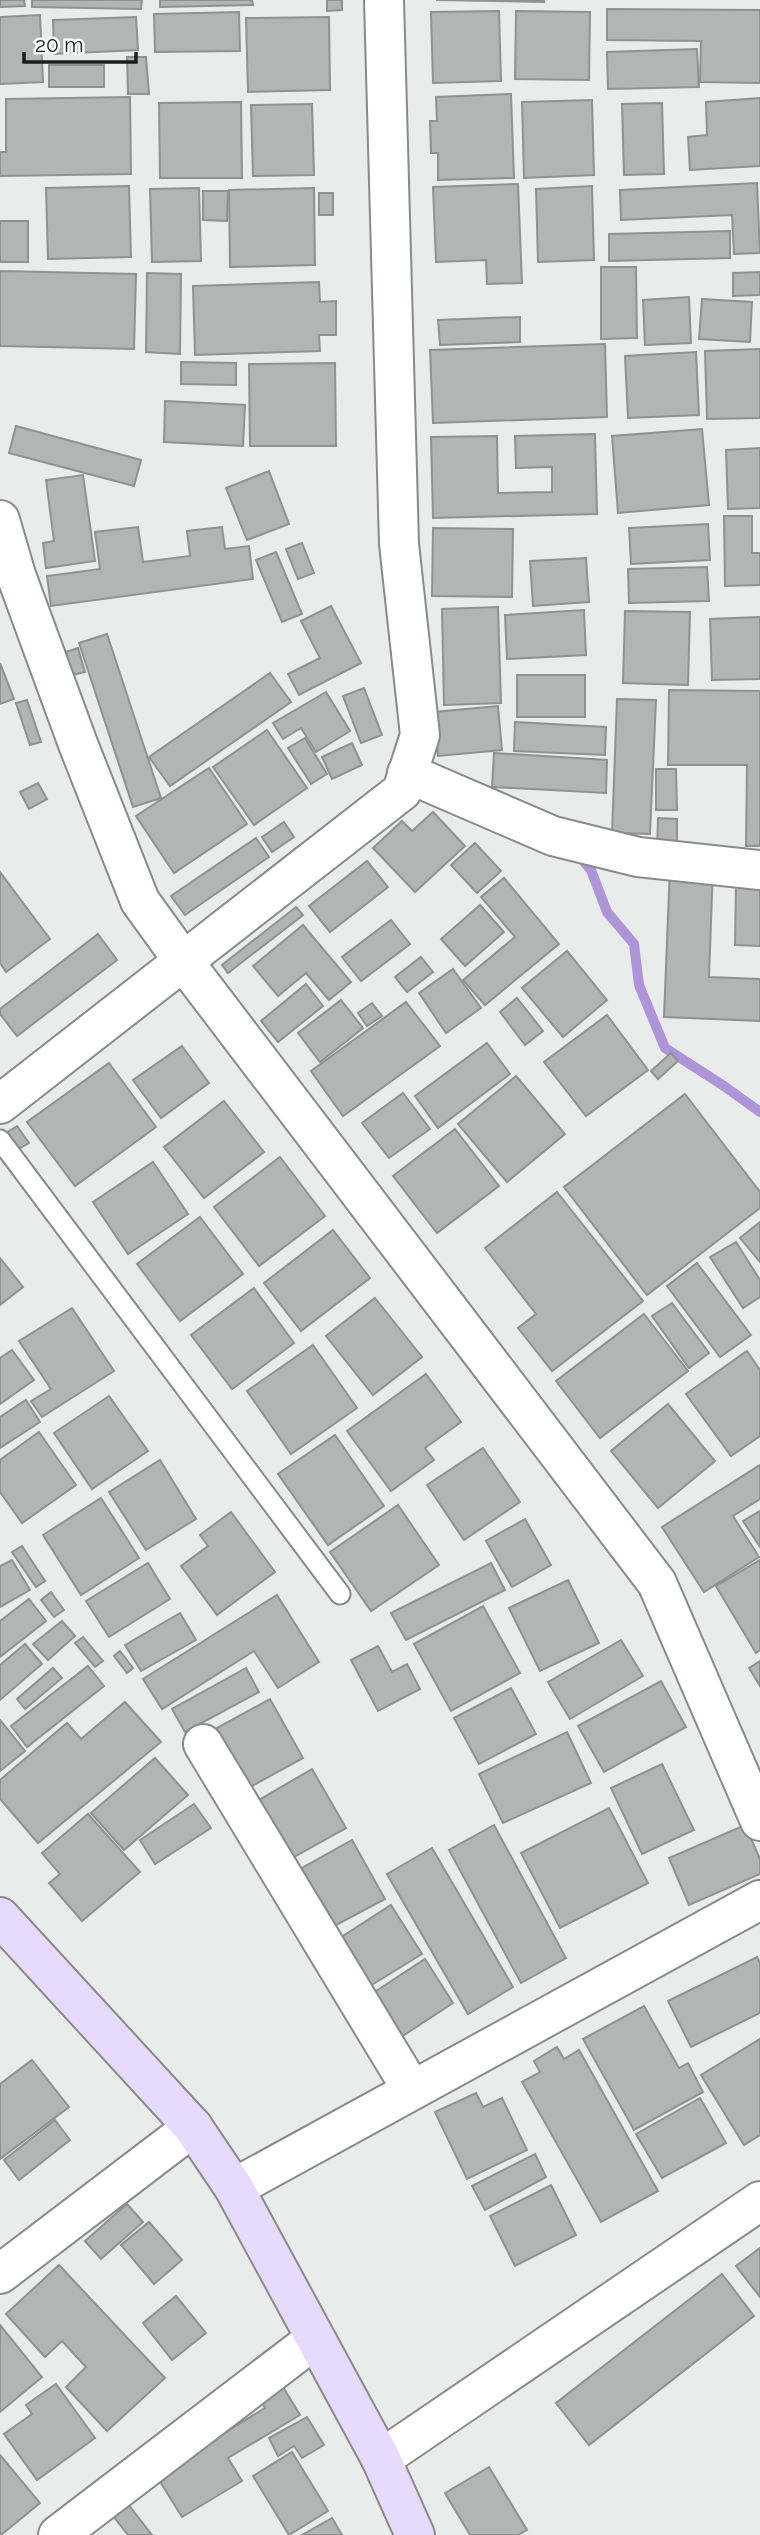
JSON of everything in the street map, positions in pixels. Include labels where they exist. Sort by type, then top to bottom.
[{"type":"street","points":[[0,1104],[402,791],[420,735],[399,544],[384,0]]},
{"type":"street","points":[[0,520],[16,575],[140,901],[657,1583],[760,1821]]},
{"type":"street","points":[[407,773],[553,836],[638,858],[760,870]]},
{"type":"street","points":[[203,1744],[412,2090]]},
{"type":"street","points":[[234,2188],[760,1900]]},
{"type":"street","points":[[0,1917],[193,2127],[234,2188],[381,2459],[415,2535]]},
{"type":"street","points":[[0,2274],[193,2127]]},
{"type":"street","points":[[381,2459],[760,2202]]},
{"type":"street","points":[[58,2535],[316,2339]]},
{"type":"lane","points":[[0,1140],[340,1594]]},
{"type":"building","points":[[0,0],[24,0],[25,6],[0,7]]},
{"type":"building","points":[[32,0],[142,0],[141,9],[32,7]]},
{"type":"building","points":[[160,0],[252,0],[253,5],[160,7]]},
{"type":"building","points":[[327,0],[342,0],[342,10],[327,11]]},
{"type":"building","points":[[436,0],[544,0],[544,2]]},
{"type":"building","points":[[607,9],[760,10],[760,83],[700,82],[701,41],[607,40]]},
{"type":"building","points":[[499,11],[501,81],[433,83],[431,12]]},
{"type":"building","points":[[516,11],[590,12],[589,80],[515,79]]},
{"type":"building","points":[[239,12],[240,51],[155,52],[154,14]]},
{"type":"building","points":[[40,15],[43,82],[0,84],[0,17]]},
{"type":"building","points":[[136,17],[138,50],[54,54],[53,20]]},
{"type":"building","points":[[329,17],[330,90],[248,92],[246,18]]},
{"type":"building","points":[[697,49],[699,87],[608,89],[607,52]]},
{"type":"building","points":[[127,57],[146,57],[149,94],[128,94]]},
{"type":"building","points":[[49,65],[104,65],[104,87],[49,87]]},
{"type":"building","points":[[511,94],[514,178],[438,180],[438,153],[431,153],[430,121],[437,121],[436,97]]},
{"type":"building","points":[[130,97],[131,174],[0,176],[0,152],[6,152],[6,99]]},
{"type":"building","points":[[760,98],[760,166],[690,170],[688,137],[707,135],[706,102]]},
{"type":"building","points":[[592,100],[594,175],[524,178],[522,102]]},
{"type":"building","points":[[241,102],[242,178],[160,178],[159,103]]},
{"type":"building","points":[[662,103],[664,174],[624,175],[622,104]]},
{"type":"building","points":[[312,104],[314,175],[253,176],[251,105]]},
{"type":"building","points":[[757,183],[760,253],[734,254],[732,215],[621,220],[620,190]]},
{"type":"building","points":[[518,184],[522,283],[487,284],[486,260],[436,262],[433,187]]},
{"type":"building","points":[[129,186],[131,257],[48,259],[46,188]]},
{"type":"building","points":[[592,186],[594,260],[538,262],[536,189]]},
{"type":"building","points":[[199,188],[201,261],[152,262],[150,189]]},
{"type":"building","points":[[314,188],[315,265],[230,267],[229,190]]},
{"type":"building","points":[[203,191],[228,191],[227,221],[203,220]]},
{"type":"building","points":[[319,193],[333,193],[333,215],[319,215]]},
{"type":"building","points":[[0,221],[28,221],[28,262],[0,262]]},
{"type":"building","points":[[730,231],[730,258],[609,261],[609,234]]},
{"type":"building","points":[[601,267],[636,267],[637,338],[601,339]]},
{"type":"building","points":[[0,271],[136,274],[134,349],[0,346]]},
{"type":"building","points":[[760,272],[760,295],[733,296],[733,273]]},
{"type":"building","points":[[147,273],[181,274],[180,354],[146,352]]},
{"type":"building","points":[[319,282],[320,302],[336,301],[336,335],[319,335],[320,351],[195,355],[193,286]]},
{"type":"building","points":[[689,297],[691,343],[645,345],[643,300]]},
{"type":"building","points":[[702,299],[752,302],[750,342],[699,339]]},
{"type":"building","points":[[520,317],[520,342],[440,345],[438,320]]},
{"type":"building","points":[[605,344],[607,417],[433,423],[430,350]]},
{"type":"building","points":[[760,349],[760,418],[707,419],[705,351]]},
{"type":"building","points":[[696,352],[699,415],[628,418],[625,356]]},
{"type":"building","points":[[181,362],[236,363],[236,385],[181,384]]},
{"type":"building","points":[[335,363],[336,446],[250,446],[249,364]]},
{"type":"building","points":[[165,401],[245,405],[243,446],[164,442]]},
{"type":"building","points":[[16,426],[141,460],[134,486],[9,453]]},
{"type":"building","points":[[702,429],[709,505],[618,513],[612,436]]},
{"type":"building","points":[[595,434],[597,514],[433,518],[431,437],[497,436],[498,493],[552,492],[552,467],[516,468],[515,436]]},
{"type":"building","points":[[760,448],[760,508],[728,509],[726,450]]},
{"type":"building","points":[[269,471],[289,524],[247,540],[226,488]]},
{"type":"building","points":[[83,475],[95,561],[46,568],[43,543],[54,541],[46,480]]},
{"type":"building","points":[[724,516],[752,516],[752,553],[760,553],[760,585],[725,586]]},
{"type":"building","points":[[708,524],[710,560],[631,564],[629,528]]},
{"type":"building","points":[[138,527],[143,562],[190,556],[187,531],[222,527],[225,549],[249,546],[253,579],[51,606],[47,576],[100,569],[95,532]]},
{"type":"building","points":[[433,528],[513,529],[512,597],[432,596]]},
{"type":"building","points":[[302,543],[314,573],[298,579],[286,549]]},
{"type":"building","points":[[276,552],[302,614],[282,622],[256,560]]},
{"type":"building","points":[[586,558],[589,602],[533,606],[530,561]]},
{"type":"building","points":[[707,567],[709,601],[629,603],[628,569]]},
{"type":"building","points":[[331,606],[361,663],[299,695],[288,674],[320,658],[301,621]]},
{"type":"building","points":[[498,607],[501,703],[444,705],[442,609]]},
{"type":"building","points":[[584,610],[586,655],[507,659],[505,615]]},
{"type":"building","points":[[625,611],[690,612],[688,685],[623,683]]},
{"type":"building","points":[[760,617],[760,679],[712,680],[710,619]]},
{"type":"building","points":[[107,634],[161,798],[133,807],[79,643]]},
{"type":"building","points":[[78,648],[85,672],[72,675],[66,652]]},
{"type":"building","points":[[0,663],[14,699],[0,704]]},
{"type":"building","points":[[270,673],[291,702],[170,786],[149,757]]},
{"type":"building","points":[[517,675],[585,675],[585,717],[517,717]]},
{"type":"building","points":[[364,688],[382,735],[361,743],[343,696]]},
{"type":"building","points":[[669,690],[760,691],[760,846],[746,846],[747,765],[668,765]]},
{"type":"building","points":[[326,692],[350,731],[316,752],[301,728],[283,739],[273,723]]},
{"type":"building","points":[[617,699],[656,700],[650,834],[612,833]]},
{"type":"building","points":[[27,700],[41,742],[30,745],[16,703]]},
{"type":"building","points":[[498,706],[502,750],[438,756],[434,712]]},
{"type":"building","points":[[515,722],[606,727],[605,755],[514,751]]},
{"type":"building","points":[[267,730],[307,788],[254,825],[213,767]]},
{"type":"building","points":[[305,738],[327,774],[311,784],[288,748]]},
{"type":"building","points":[[352,743],[362,765],[332,779],[322,757]]},
{"type":"building","points":[[494,753],[607,760],[606,793],[492,787]]},
{"type":"building","points":[[209,768],[247,824],[174,873],[136,816]]},
{"type":"building","points":[[656,769],[676,769],[677,810],[656,810]]},
{"type":"building","points":[[38,783],[47,799],[29,809],[20,792]]},
{"type":"building","points":[[433,812],[465,846],[415,892],[373,848],[402,821],[412,831]]},
{"type":"building","points":[[658,818],[677,819],[677,855],[657,854]]},
{"type":"building","points":[[284,822],[294,837],[272,852],[262,837]]},
{"type":"building","points":[[256,838],[269,857],[185,915],[171,896]]},
{"type":"building","points":[[475,843],[501,871],[477,893],[451,865]]},
{"type":"building","points":[[367,861],[388,887],[330,932],[309,906]]},
{"type":"building","points":[[670,866],[713,867],[709,977],[760,979],[760,1021],[664,1017]]},
{"type":"building","points":[[0,872],[50,939],[6,972],[0,963]]},
{"type":"building","points":[[504,878],[559,944],[485,1005],[463,980],[515,937],[481,897]]},
{"type":"building","points":[[736,884],[760,885],[760,946],[735,945]]},
{"type":"building","points":[[480,905],[504,932],[465,966],[441,939]]},
{"type":"building","points":[[296,907],[303,915],[228,973],[222,965]]},
{"type":"building","points":[[391,920],[410,944],[361,981],[342,957]]},
{"type":"building","points":[[303,925],[351,982],[329,1000],[306,973],[278,996],[253,966]]},
{"type":"building","points":[[98,934],[117,960],[17,1036],[0,1014],[0,1009]]},
{"type":"building","points":[[567,951],[607,1000],[563,1037],[522,988]]},
{"type":"building","points":[[421,957],[433,972],[407,992],[395,977]]},
{"type":"building","points":[[453,969],[481,1008],[446,1033],[419,993]]},
{"type":"building","points":[[306,984],[323,1006],[278,1042],[261,1021]]},
{"type":"building","points":[[517,998],[543,1031],[525,1045],[500,1012]]},
{"type":"building","points":[[341,1000],[363,1028],[320,1062],[298,1033]]},
{"type":"building","points":[[406,1002],[440,1046],[343,1116],[311,1071]]},
{"type":"building","points":[[372,1003],[382,1016],[367,1026],[358,1013]]},
{"type":"building","points":[[607,1015],[648,1070],[586,1116],[544,1062]]},
{"type":"building","points":[[487,1043],[510,1074],[438,1128],[415,1096]]},
{"type":"building","points":[[182,1046],[209,1083],[161,1118],[133,1080]]},
{"type":"building","points":[[671,1053],[678,1061],[658,1079],[651,1071]]},
{"type":"building","points":[[109,1063],[156,1127],[75,1186],[27,1122]]},
{"type":"building","points":[[516,1076],[565,1134],[507,1182],[458,1124]]},
{"type":"building","points":[[403,1093],[430,1129],[389,1158],[362,1123]]},
{"type":"building","points":[[685,1094],[760,1192],[760,1208],[647,1295],[564,1187]]},
{"type":"building","points":[[224,1101],[264,1152],[204,1198],[164,1147]]},
{"type":"building","points":[[17,1126],[29,1143],[14,1152],[3,1135]]},
{"type":"building","points":[[455,1129],[499,1186],[437,1233],[393,1176]]},
{"type":"building","points":[[280,1157],[325,1216],[259,1266],[214,1207]]},
{"type":"building","points":[[153,1162],[188,1214],[128,1254],[93,1202]]},
{"type":"building","points":[[557,1192],[643,1301],[552,1371],[518,1328],[536,1314],[485,1248]]},
{"type":"building","points":[[200,1217],[243,1274],[180,1321],[137,1264]]},
{"type":"building","points":[[760,1222],[760,1262],[740,1238]]},
{"type":"building","points":[[333,1230],[370,1278],[301,1331],[264,1283]]},
{"type":"building","points":[[736,1242],[760,1280],[760,1297],[743,1308],[710,1257]]},
{"type":"building","points":[[0,1258],[23,1287],[0,1305]]},
{"type":"building","points":[[697,1263],[751,1335],[720,1357],[667,1286]]},
{"type":"building","points":[[254,1288],[294,1343],[232,1389],[191,1335]]},
{"type":"building","points":[[375,1298],[422,1357],[373,1395],[326,1336]]},
{"type":"building","points":[[672,1303],[709,1353],[689,1368],[652,1316]]},
{"type":"building","points":[[72,1308],[114,1371],[42,1417],[31,1401],[51,1389],[19,1341]]},
{"type":"building","points":[[644,1314],[688,1371],[600,1438],[556,1381]]},
{"type":"building","points":[[313,1345],[357,1408],[291,1454],[247,1391]]},
{"type":"building","points":[[12,1350],[34,1380],[0,1404],[0,1358]]},
{"type":"building","points":[[747,1351],[760,1370],[760,1436],[731,1456],[686,1394]]},
{"type":"building","points":[[426,1374],[461,1422],[425,1448],[434,1460],[391,1491],[347,1431]]},
{"type":"building","points":[[109,1396],[148,1451],[92,1489],[54,1433]]},
{"type":"building","points":[[26,1400],[40,1422],[0,1448],[0,1417]]},
{"type":"building","points":[[668,1404],[715,1461],[658,1508],[611,1451]]},
{"type":"building","points":[[39,1432],[76,1485],[22,1523],[0,1492],[0,1460]]},
{"type":"building","points":[[335,1435],[384,1506],[328,1545],[278,1474]]},
{"type":"building","points":[[483,1448],[520,1502],[464,1540],[427,1485]]},
{"type":"building","points":[[160,1460],[196,1519],[146,1550],[109,1492]]},
{"type":"building","points":[[760,1465],[760,1499],[733,1516],[759,1557],[704,1592],[662,1527]]},
{"type":"building","points":[[101,1498],[139,1558],[81,1595],[43,1535]]},
{"type":"building","points":[[398,1505],[439,1565],[371,1611],[330,1552]]},
{"type":"building","points":[[760,1511],[760,1547],[743,1521]]},
{"type":"building","points":[[231,1512],[275,1572],[217,1615],[181,1566],[208,1546],[200,1535]]},
{"type":"building","points":[[525,1519],[551,1565],[512,1587],[486,1541]]},
{"type":"building","points":[[22,1546],[45,1581],[36,1587],[12,1552]]},
{"type":"building","points":[[12,1560],[30,1590],[0,1607],[0,1566]]},
{"type":"building","points":[[760,1560],[760,1650],[756,1653],[716,1586]]},
{"type":"building","points":[[148,1563],[170,1599],[109,1637],[86,1601]]},
{"type":"building","points":[[491,1563],[505,1590],[406,1640],[391,1613]]},
{"type":"building","points":[[568,1580],[599,1643],[540,1671],[509,1608]]},
{"type":"building","points":[[51,1592],[64,1610],[54,1617],[41,1600]]},
{"type":"building","points":[[277,1595],[319,1662],[278,1688],[254,1651],[162,1709],[143,1679]]},
{"type":"building","points":[[29,1599],[46,1621],[0,1657],[0,1621]]},
{"type":"building","points":[[483,1606],[520,1673],[451,1711],[414,1644]]},
{"type":"building","points":[[180,1613],[196,1640],[141,1671],[125,1645]]},
{"type":"building","points":[[62,1621],[75,1636],[48,1660],[33,1644]]},
{"type":"building","points":[[83,1637],[103,1661],[95,1667],[75,1643]]},
{"type":"building","points":[[621,1640],[643,1676],[570,1719],[548,1682]]},
{"type":"building","points":[[25,1644],[42,1664],[0,1700],[0,1665]]},
{"type":"building","points":[[378,1646],[392,1672],[407,1664],[420,1689],[378,1711],[351,1660]]},
{"type":"building","points":[[120,1651],[133,1668],[127,1673],[114,1656]]},
{"type":"building","points":[[760,1661],[760,1686],[749,1668]]},
{"type":"building","points":[[88,1666],[104,1686],[27,1747],[11,1726]]},
{"type":"building","points":[[53,1668],[62,1678],[25,1709],[17,1699]]},
{"type":"building","points":[[246,1668],[259,1692],[185,1732],[172,1709]]},
{"type":"building","points":[[661,1681],[686,1727],[604,1772],[578,1726]]},
{"type":"building","points":[[511,1688],[536,1734],[479,1764],[454,1718]]},
{"type":"building","points":[[270,1699],[303,1758],[241,1792],[208,1733]]},
{"type":"building","points":[[125,1702],[161,1742],[38,1843],[0,1799],[0,1780],[67,1723],[81,1739]]},
{"type":"building","points":[[0,1720],[25,1751],[0,1771]]},
{"type":"building","points":[[567,1732],[591,1783],[503,1823],[479,1774]]},
{"type":"building","points":[[155,1758],[188,1795],[124,1850],[91,1813]]},
{"type":"building","points":[[662,1764],[694,1830],[642,1854],[611,1788]]},
{"type":"building","points":[[312,1769],[346,1828],[285,1862],[252,1804]]},
{"type":"building","points":[[194,1804],[211,1828],[155,1864],[140,1840]]},
{"type":"building","points":[[609,1808],[648,1883],[560,1928],[521,1853]]},
{"type":"building","points":[[88,1814],[140,1872],[82,1921],[49,1883],[60,1874],[42,1853]]},
{"type":"building","points":[[494,1825],[566,1958],[521,1983],[449,1850]]},
{"type":"building","points":[[745,1825],[760,1859],[760,1874],[689,1905],[669,1858]]},
{"type":"building","points":[[352,1840],[385,1899],[325,1931],[293,1873]]},
{"type":"building","points":[[432,1848],[513,1987],[468,2014],[387,1874]]},
{"type":"building","points":[[391,1905],[422,1954],[362,1991],[332,1943]]},
{"type":"building","points":[[757,1957],[760,1963],[760,2013],[691,2047],[668,2001]]},
{"type":"building","points":[[425,1959],[453,2003],[395,2041],[367,1997]]},
{"type":"building","points":[[644,2006],[679,2068],[688,2063],[703,2092],[634,2130],[583,2039]]},
{"type":"building","points":[[760,2039],[760,2135],[744,2145],[701,2075]]},
{"type":"building","points":[[557,2047],[564,2059],[579,2050],[658,2191],[601,2222],[522,2082],[540,2072],[534,2061]]},
{"type":"building","points":[[32,2060],[69,2107],[0,2159],[0,2084]]},
{"type":"building","points":[[476,2093],[483,2107],[502,2098],[527,2150],[467,2179],[435,2112]]},
{"type":"building","points":[[700,2098],[726,2143],[662,2178],[636,2134]]},
{"type":"building","points":[[55,2120],[70,2140],[19,2180],[4,2160]]},
{"type":"building","points":[[535,2154],[546,2177],[485,2210],[472,2186]]},
{"type":"building","points":[[551,2185],[576,2235],[515,2266],[490,2216]]},
{"type":"building","points":[[127,2204],[143,2222],[101,2259],[85,2241]]},
{"type":"building","points":[[149,2222],[182,2260],[154,2284],[121,2245]]},
{"type":"building","points":[[760,2248],[760,2297],[736,2266]]},
{"type":"building","points":[[59,2265],[165,2378],[107,2431],[66,2387],[86,2367],[62,2341],[45,2357],[6,2314]]},
{"type":"building","points":[[722,2274],[754,2316],[589,2445],[556,2403]]},
{"type":"building","points":[[176,2296],[206,2333],[172,2360],[143,2323]]},
{"type":"building","points":[[0,2325],[42,2377],[0,2412]]},
{"type":"building","points":[[280,2382],[300,2415],[228,2458],[242,2481],[182,2517],[156,2475],[265,2408],[258,2395]]},
{"type":"building","points":[[56,2384],[95,2438],[37,2480],[4,2434],[32,2414],[26,2405]]},
{"type":"building","points":[[307,2417],[324,2445],[302,2458],[294,2446],[278,2456],[269,2438]]},
{"type":"building","points":[[292,2452],[328,2511],[289,2535],[253,2476]]},
{"type":"building","points":[[0,2455],[40,2503],[1,2535],[0,2535]]},
{"type":"building","points":[[489,2467],[527,2530],[518,2535],[470,2535],[445,2493]]},
{"type":"building","points":[[128,2504],[152,2535],[128,2535],[113,2516]]},
{"type":"building","points":[[332,2518],[342,2535],[302,2535]]},
{"type":"waterway","points":[[579,856],[591,870],[607,912],[634,944],[639,985],[665,1048],[760,1112]]}]
